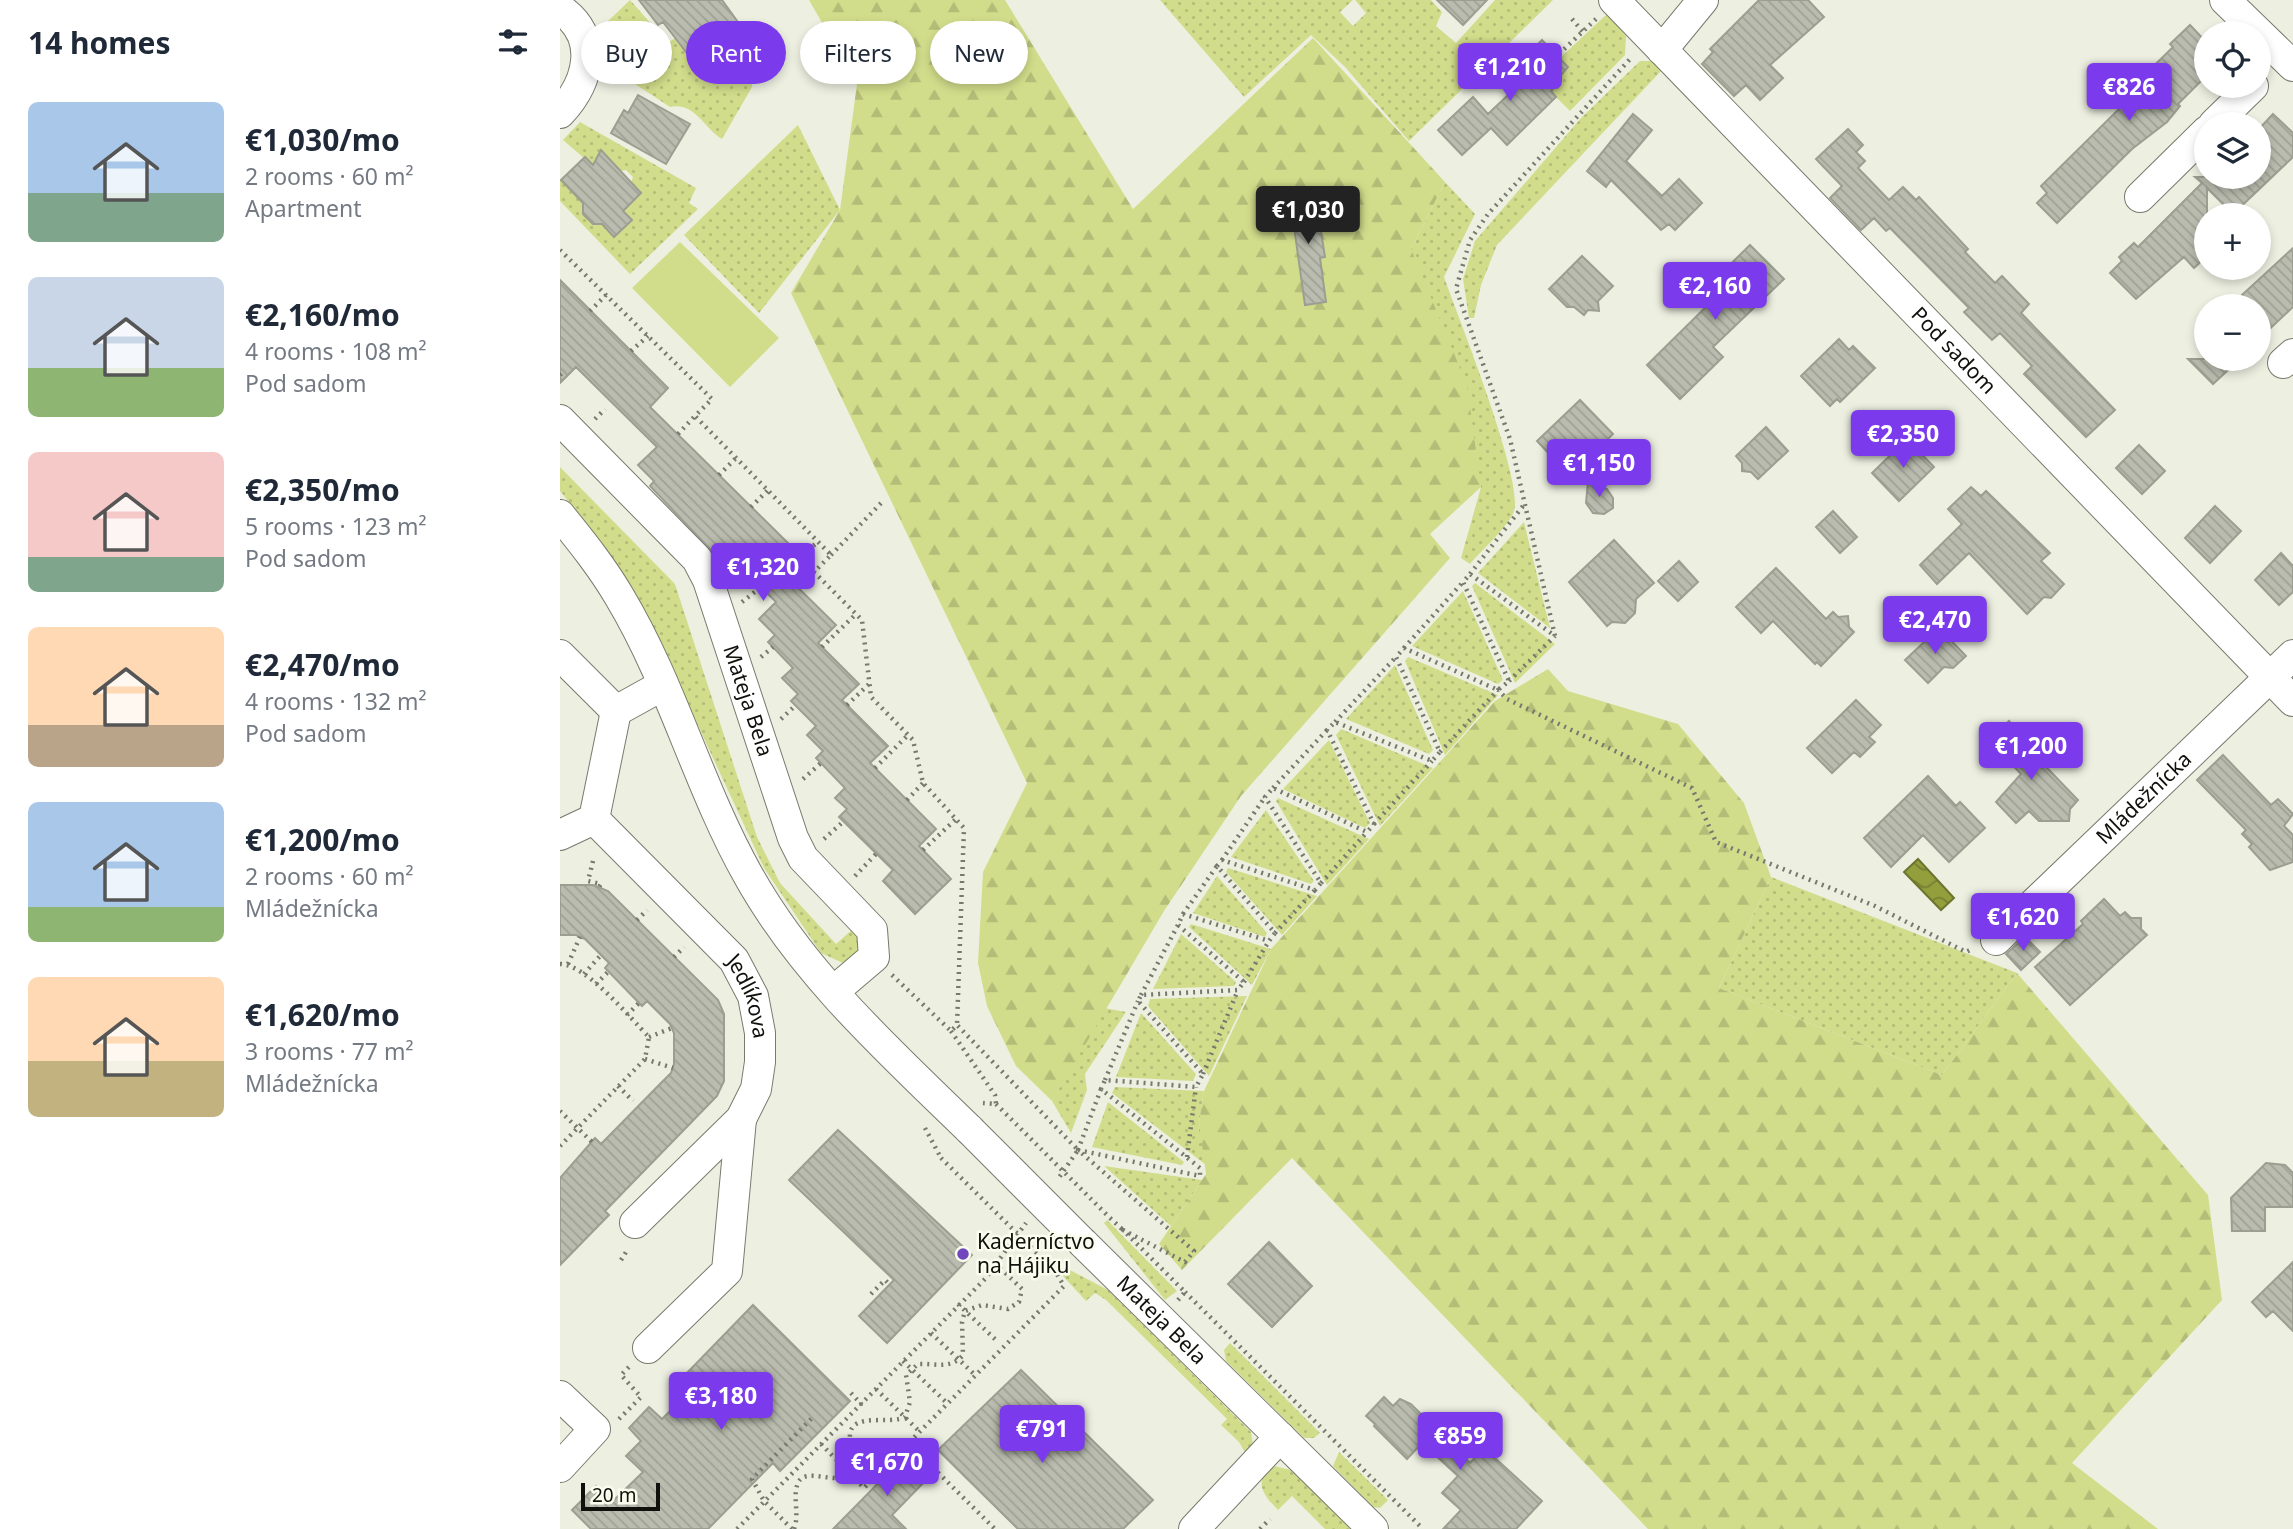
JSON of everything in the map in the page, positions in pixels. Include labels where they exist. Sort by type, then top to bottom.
[{"type":"street","name":"Pod sadom","points":[[1614,0],[2293,701]]},
{"type":"street","points":[[1656,43],[1703,0]]},
{"type":"street","points":[[2225,0],[2288,61],[2271,72]]},
{"type":"street","points":[[560,9],[575,19],[589,57],[581,83],[560,113]]},
{"type":"street","points":[[2226,112],[2241,98]]},
{"type":"street","points":[[2140,197],[2194,144]]},
{"type":"street","name":"Mateja Bela","points":[[560,420],[697,559],[708,580],[793,838],[803,858],[872,930],[874,957]]},
{"type":"street","name":"Mateja Bela","points":[[560,515],[619,597],[663,685],[747,874],[798,949],[834,991],[1083,1244],[1373,1529]]},
{"type":"street","points":[[560,655],[617,710]]},
{"type":"street","name":"Mládežnícka","points":[[1996,940],[2293,655]]},
{"type":"street","points":[[560,835],[594,819],[617,710],[663,685]]},
{"type":"street","name":"Jedlíkova","points":[[594,819],[734,960],[748,982],[760,1033],[761,1062],[756,1089],[741,1119],[635,1223]]},
{"type":"street","points":[[834,991],[874,957]]},
{"type":"street","points":[[648,1348],[727,1271],[741,1119]]},
{"type":"street","points":[[560,1396],[595,1429],[560,1468]]},
{"type":"street","points":[[1194,1529],[1280,1437]]},
{"type":"path","points":[[1559,54],[1614,0]]},
{"type":"path","points":[[1572,19],[1583,32]]},
{"type":"path","points":[[1555,636],[1510,439],[1459,304],[1456,289],[1470,240],[1488,214],[1656,43]]},
{"type":"path","points":[[560,250],[712,399],[678,434]]},
{"type":"path","points":[[560,260],[565,255]]},
{"type":"path","points":[[590,311],[607,295]]},
{"type":"path","points":[[631,351],[648,336]]},
{"type":"path","points":[[560,375],[565,370]]},
{"type":"path","points":[[695,416],[831,555]]},
{"type":"path","points":[[719,475],[736,458]]},
{"type":"path","points":[[751,507],[768,490]]},
{"type":"path","points":[[798,588],[884,500]]},
{"type":"path","points":[[1056,1182],[1078,1150],[1141,995],[1183,914],[1265,797],[1463,582],[1524,505]]},
{"type":"path","points":[[721,618],[818,542]]},
{"type":"path","points":[[814,572],[862,620],[871,697],[913,740],[923,783],[964,828],[957,1025],[951,1031]]},
{"type":"path","points":[[1470,574],[1555,636]]},
{"type":"path","points":[[1463,582],[1509,681]]},
{"type":"path","points":[[822,647],[856,614]]},
{"type":"path","points":[[1187,1158],[1196,1087],[1238,990],[1269,941],[1497,690],[1555,636]]},
{"type":"path","points":[[1404,648],[1497,690],[1507,699],[1692,788],[1716,842],[1875,906],[1966,952],[1996,940]]},
{"type":"path","points":[[1396,657],[1440,752]]},
{"type":"path","points":[[847,705],[870,683]]},
{"type":"path","points":[[1335,722],[1432,761]]},
{"type":"path","points":[[1327,730],[1374,824]]},
{"type":"path","points":[[875,768],[908,735]]},
{"type":"path","points":[[907,800],[923,783]]},
{"type":"path","points":[[1273,788],[1367,832]]},
{"type":"path","points":[[1265,797],[1321,883]]},
{"type":"path","points":[[923,850],[956,819]]},
{"type":"path","points":[[1222,860],[1315,890]]},
{"type":"path","points":[[593,861],[588,881],[601,884],[600,887]]},
{"type":"path","points":[[1217,866],[1275,933]]},
{"type":"path","points":[[1183,914],[1269,941]]},
{"type":"path","points":[[1178,925],[1244,982]]},
{"type":"path","points":[[568,964],[580,937]]},
{"type":"path","points":[[584,974],[601,955]]},
{"type":"path","points":[[874,957],[951,1031],[995,1095],[996,1104],[1423,1529]]},
{"type":"path","points":[[560,964],[568,964],[584,974],[649,1037]]},
{"type":"path","points":[[596,984],[608,972]]},
{"type":"path","points":[[1141,995],[1238,990]]},
{"type":"path","points":[[1138,1002],[1203,1074]]},
{"type":"path","points":[[627,1015],[639,1003]]},
{"type":"path","points":[[957,1025],[1078,1150],[1194,1251],[1185,1262],[1124,1230]]},
{"type":"path","points":[[649,1037],[672,1028]]},
{"type":"path","points":[[560,1146],[645,1059],[649,1037]]},
{"type":"path","points":[[645,1059],[673,1068]]},
{"type":"path","points":[[1105,1080],[1196,1087]]},
{"type":"path","points":[[618,1086],[633,1101]]},
{"type":"path","points":[[1078,1150],[1200,1175],[1200,1168],[1101,1089]]},
{"type":"path","points":[[560,1111],[592,1142]]},
{"type":"path","points":[[821,1444],[864,1488],[946,1402],[1064,1286],[1055,1271],[941,1158],[923,1124]]},
{"type":"path","points":[[737,1529],[997,1265],[1033,1213]]},
{"type":"path","points":[[965,1311],[982,1305],[1008,1309],[1019,1302],[1022,1289],[997,1265]]},
{"type":"path","points":[[872,1294],[885,1280],[890,1285]]},
{"type":"path","points":[[1160,1318],[1185,1292]]},
{"type":"path","points":[[958,1304],[998,1342]]},
{"type":"path","points":[[850,1474],[850,1432],[863,1420],[897,1422],[905,1418],[910,1402],[905,1375],[910,1368],[918,1364],[953,1364],[958,1361],[963,1352],[962,1322],[965,1311]]},
{"type":"path","points":[[930,1333],[975,1375]]},
{"type":"path","points":[[903,1361],[946,1402]]},
{"type":"path","points":[[621,1376],[641,1397]]},
{"type":"path","points":[[876,1389],[919,1431]]},
{"type":"path","points":[[850,1393],[862,1405]]},
{"type":"path","points":[[812,1418],[752,1479],[764,1501],[793,1529],[798,1520],[797,1484],[801,1479],[809,1476],[839,1480],[850,1474]]},
{"type":"path","points":[[848,1418],[855,1425]]},
{"type":"path","points":[[908,1443],[995,1529]]},
{"type":"path","points":[[793,1471],[801,1479]]},
{"type":"path","points":[[1260,1529],[1270,1519]]},
{"type":"green space","points":[[630,0],[649,21],[608,21]]},
{"type":"green space","points":[[809,0],[1005,0],[1018,21],[930,21],[930,84],[1028,84],[1028,38],[1133,209],[1313,38],[1445,182],[1411,249],[1467,385],[1481,487],[1430,534],[1450,558],[1241,796],[1164,911],[1052,1101],[1016,1066],[987,1006],[978,963],[983,872],[1027,783],[791,293],[840,210],[857,84],[916,84],[916,21],[821,21]]},
{"type":"green space","points":[[1160,0],[1353,0],[1340,12],[1353,26],[1366,13],[1355,0],[1431,0],[1442,12],[1436,26],[1456,43],[1495,0],[1553,0],[1409,141],[1345,67],[1311,35],[1244,97]]},
{"type":"green space","points":[[1607,14],[1626,36],[1625,55],[1570,111],[1555,96],[1543,93],[1561,81],[1561,75],[1568,67],[1560,58]]},
{"type":"green space","points":[[675,38],[686,52],[686,84],[752,84],[722,139],[693,112],[678,106],[670,107],[635,84],[672,84],[672,40]]},
{"type":"green space","points":[[1640,61],[1653,61],[1662,70],[1497,245],[1481,285],[1474,318],[1469,318],[1463,279],[1475,241],[1581,118]]},
{"type":"green space","points":[[580,122],[696,188],[689,203],[698,209],[630,274],[560,201],[560,179],[586,206],[583,214],[593,224],[600,221],[615,236],[632,220],[623,211],[641,193],[631,182],[633,177],[626,170],[621,171],[610,161],[599,171],[563,140]]},
{"type":"green space","points":[[798,125],[840,210],[759,313],[684,235]]},
{"type":"green space","points":[[1445,182],[1475,214],[1444,277],[1500,434],[1514,494],[1514,511],[1511,517],[1470,564],[1461,558],[1481,487],[1411,249]]},
{"type":"green space","points":[[680,242],[779,338],[730,387],[632,288]]},
{"type":"green space","points":[[560,467],[675,584],[757,837],[780,883],[836,944],[854,928],[859,942],[856,956],[845,964],[821,953],[764,868],[644,609],[595,534],[560,491]]},
{"type":"green space","points":[[1524,522],[1550,628],[1478,573]]},
{"type":"green space","points":[[1475,583],[1555,644],[1515,683],[1472,586]]},
{"type":"green space","points":[[1463,591],[1503,680],[1498,684],[1412,646]]},
{"type":"green space","points":[[1408,657],[1498,695],[1445,755],[1405,661]]},
{"type":"green space","points":[[1395,665],[1433,750],[1429,754],[1346,719]]},
{"type":"green space","points":[[1548,669],[1568,691],[1678,724],[1744,803],[1771,877],[1719,988],[1942,1075],[2017,973],[2208,1195],[2222,1300],[2072,1463],[2158,1529],[1648,1529],[1292,1158],[1182,1270],[1159,1244],[1206,1174],[1199,1122],[1204,1091],[1271,949],[1495,701]]},
{"type":"green space","points":[[1341,729],[1433,768],[1380,826],[1336,735]]},
{"type":"green space","points":[[1329,740],[1370,823],[1365,828],[1283,789]]},
{"type":"green space","points":[[1278,798],[1369,839],[1327,885],[1276,801]]},
{"type":"green space","points":[[1266,810],[1314,881],[1311,884],[1231,857]]},
{"type":"green space","points":[[1228,868],[1317,896],[1282,935],[1226,872]]},
{"type":"green space","points":[[1217,876],[1267,933],[1265,937],[1193,913]]},
{"type":"green space","points":[[1771,877],[2017,973],[1942,1075],[1719,988]]},
{"type":"green space","points":[[1191,924],[1271,949],[1252,985],[1189,927]]},
{"type":"green space","points":[[1181,934],[1236,982],[1234,986],[1153,989]]},
{"type":"green space","points":[[1247,996],[1209,1076],[1148,1006],[1150,999]]},
{"type":"green space","points":[[1104,1008],[1126,1012],[1085,1074],[1087,1090],[1071,1133],[1052,1101]]},
{"type":"green space","points":[[1141,1013],[1196,1074],[1193,1081],[1116,1077]]},
{"type":"green space","points":[[1115,1087],[1204,1091],[1199,1122],[1206,1165],[1112,1093]]},
{"type":"green space","points":[[1108,1102],[1184,1162],[1182,1165],[1092,1147]]},
{"type":"green space","points":[[1104,1166],[1202,1180],[1171,1226]]},
{"type":"green space","points":[[1107,1220],[1177,1291],[1165,1300],[1104,1223]]},
{"type":"green space","points":[[1068,1269],[1108,1290],[1251,1432],[1253,1445],[1247,1456],[1239,1442],[1221,1425],[1227,1419],[1106,1300],[1095,1293],[1086,1301],[1062,1275]]},
{"type":"green space","points":[[1230,1343],[1320,1433],[1314,1438],[1304,1438],[1226,1361],[1224,1350]]},
{"type":"green space","points":[[1339,1452],[1388,1500],[1380,1508],[1373,1507],[1333,1466]]},
{"type":"green space","points":[[1274,1466],[1291,1470],[1351,1529],[1325,1529],[1292,1496],[1278,1510],[1262,1488],[1263,1477]]},
{"type":"water","points":[[1918,859],[1954,898],[1941,910],[1904,872]]},
{"type":"building","points":[[639,0],[722,0],[737,21],[686,21],[686,52],[672,34],[672,21],[655,21]]},
{"type":"building","points":[[1437,0],[1487,0],[1463,25]]},
{"type":"building","points":[[1759,0],[1808,0],[1824,17],[1770,65],[1783,78],[1760,100],[1746,85],[1734,96],[1702,64],[1713,52],[1710,49]]},
{"type":"building","points":[[2190,25],[2194,29],[2194,88],[2178,104],[2180,106],[2167,122],[2132,149],[2057,223],[2037,203],[2047,193],[2041,186],[2124,104],[2120,99],[2173,47],[2170,44]]},
{"type":"building","points":[[1542,40],[1568,67],[1561,75],[1561,81],[1551,91],[1556,97],[1507,145],[1491,128],[1462,155],[1438,130],[1473,97],[1488,114],[1527,77],[1516,66]]},
{"type":"building","points":[[638,95],[690,124],[666,164],[611,133],[624,110],[628,113]]},
{"type":"building","points":[[1633,114],[1652,130],[1626,161],[1662,196],[1679,179],[1702,203],[1675,230],[1669,224],[1661,230],[1611,180],[1606,187],[1587,171]]},
{"type":"building","points":[[2273,114],[2293,133],[2293,157],[2271,178]]},
{"type":"building","points":[[1848,129],[1863,145],[1856,152],[1865,161],[1858,168],[1889,200],[1903,187],[1916,200],[1919,197],[1968,249],[1965,252],[1995,283],[2002,276],[2029,304],[2021,313],[2115,410],[2086,437],[2024,374],[2032,366],[2000,333],[1992,340],[1964,312],[1969,308],[1890,228],[1886,231],[1874,218],[1861,230],[1830,198],[1842,186],[1816,159]]},
{"type":"building","points":[[601,150],[641,193],[623,211],[632,220],[614,237],[602,224],[593,224],[583,214],[583,203],[561,180],[585,157],[593,165]]},
{"type":"building","points":[[1309,188],[1325,257],[1320,258],[1326,302],[1305,305],[1289,191]]},
{"type":"building","points":[[2196,189],[2207,189],[2207,203],[2194,203],[2194,268],[2184,257],[2136,299],[2110,273],[2122,261],[2119,257],[2134,243],[2138,247]]},
{"type":"building","points":[[2208,189],[2259,189],[2245,203],[2222,203]]},
{"type":"building","points":[[1750,245],[1784,279],[1713,347],[1723,357],[1680,399],[1647,365],[1717,296],[1707,287]]},
{"type":"building","points":[[2293,248],[2293,307],[2271,328],[2271,294],[2243,294],[2258,280],[2271,280],[2271,268]]},
{"type":"building","points":[[1582,256],[1613,286],[1598,301],[1599,311],[1588,310],[1584,315],[1574,307],[1567,307],[1549,289]]},
{"type":"building","points":[[560,280],[668,388],[650,407],[788,543],[771,561],[836,625],[818,643],[859,684],[842,700],[888,746],[870,763],[936,829],[919,846],[951,879],[915,914],[883,881],[893,870],[839,817],[847,809],[835,798],[845,788],[816,758],[823,751],[807,735],[816,726],[791,701],[798,694],[782,678],[793,668],[768,642],[775,635],[759,619],[776,602],[737,563],[730,570],[650,486],[654,481],[638,465],[657,447],[576,367],[560,383]]},
{"type":"building","points":[[1839,339],[1849,350],[1853,346],[1875,368],[1840,402],[1837,399],[1830,406],[1801,376]]},
{"type":"building","points":[[2200,371],[2227,371],[2213,384]]},
{"type":"building","points":[[1580,400],[1613,434],[1570,476],[1537,441]]},
{"type":"building","points":[[1766,427],[1788,451],[1758,479],[1751,472],[1742,471],[1742,463],[1736,456]]},
{"type":"building","points":[[1907,439],[1934,467],[1899,501],[1872,473]]},
{"type":"building","points":[[2139,445],[2165,471],[2142,494],[2116,468]]},
{"type":"building","points":[[1588,482],[1607,489],[1613,498],[1613,508],[1604,514],[1593,513],[1586,503]]},
{"type":"building","points":[[1971,487],[1981,496],[1986,491],[2050,553],[2041,561],[2064,584],[2051,598],[2044,597],[2027,614],[1969,553],[1937,584],[1920,565],[1962,524],[1948,509]]},
{"type":"building","points":[[2215,506],[2241,531],[2210,563],[2185,538]]},
{"type":"building","points":[[1833,511],[1857,537],[1840,553],[1816,527]]},
{"type":"building","points":[[1614,540],[1654,583],[1636,599],[1635,613],[1625,623],[1612,622],[1607,626],[1569,582]]},
{"type":"building","points":[[2281,553],[2293,566],[2293,592],[2279,605],[2255,580]]},
{"type":"building","points":[[1679,561],[1698,582],[1678,601],[1658,581]]},
{"type":"building","points":[[1776,568],[1826,619],[1833,612],[1838,617],[1848,616],[1849,627],[1854,632],[1821,666],[1817,662],[1815,664],[1773,621],[1761,633],[1736,607]]},
{"type":"building","points":[[1939,628],[1966,656],[1953,668],[1944,667],[1928,683],[1905,660]]},
{"type":"building","points":[[1856,700],[1881,725],[1869,737],[1875,742],[1860,757],[1854,752],[1832,773],[1807,748]]},
{"type":"building","points":[[2009,721],[2028,742],[2025,745],[2078,800],[2070,809],[2069,821],[2039,821],[2029,811],[2016,823],[1996,802],[2021,774],[1989,740]]},
{"type":"building","points":[[2223,755],[2271,805],[2278,799],[2293,814],[2284,826],[2293,835],[2293,862],[2270,870],[2249,847],[2252,844],[2242,834],[2246,830],[2197,780]]},
{"type":"building","points":[[1928,776],[1956,806],[1960,802],[1985,828],[1949,862],[1923,835],[1891,867],[1864,838]]},
{"type":"building","points":[[560,885],[593,885],[608,891],[718,1000],[724,1014],[724,1081],[717,1096],[605,1211],[609,1215],[560,1265],[560,1178],[595,1138],[601,1144],[671,1073],[674,1064],[674,1033],[670,1024],[647,1001],[642,1006],[605,968],[609,963],[585,939],[576,935],[560,935]]},
{"type":"building","points":[[2104,899],[2120,916],[2125,912],[2131,918],[2141,918],[2141,929],[2147,935],[2070,1005],[2035,967],[2083,924],[2081,921]]},
{"type":"building","points":[[2025,937],[2040,952],[2021,970],[2006,954]]},
{"type":"building","points":[[838,1130],[972,1255],[887,1343],[859,1316],[894,1280],[789,1180]]},
{"type":"building","points":[[2266,1163],[2285,1165],[2293,1173],[2293,1207],[2265,1207],[2265,1231],[2232,1231],[2231,1198]]},
{"type":"building","points":[[1269,1242],[1312,1286],[1272,1327],[1228,1284]]},
{"type":"building","points":[[2293,1262],[2293,1331],[2273,1311],[2266,1317],[2252,1302]]},
{"type":"building","points":[[753,1305],[850,1401],[780,1471],[773,1463],[708,1529],[591,1529],[572,1510],[596,1486],[612,1502],[643,1472],[626,1456],[641,1441],[629,1428],[649,1407],[662,1419],[695,1386],[684,1376]]},
{"type":"building","points":[[1021,1370],[1153,1500],[1123,1529],[1018,1529],[938,1450]]},
{"type":"building","points":[[1384,1397],[1393,1406],[1400,1399],[1411,1404],[1470,1463],[1484,1448],[1542,1501],[1516,1529],[1443,1529],[1461,1510],[1442,1493],[1458,1476],[1422,1443],[1407,1459],[1374,1426],[1366,1416]]},
{"type":"building","points":[[909,1452],[932,1474],[892,1515],[906,1529],[833,1529]]},
{"type":"place","name":"Kaderníctvo na Hájiku","points":[[963,1254]]}]
